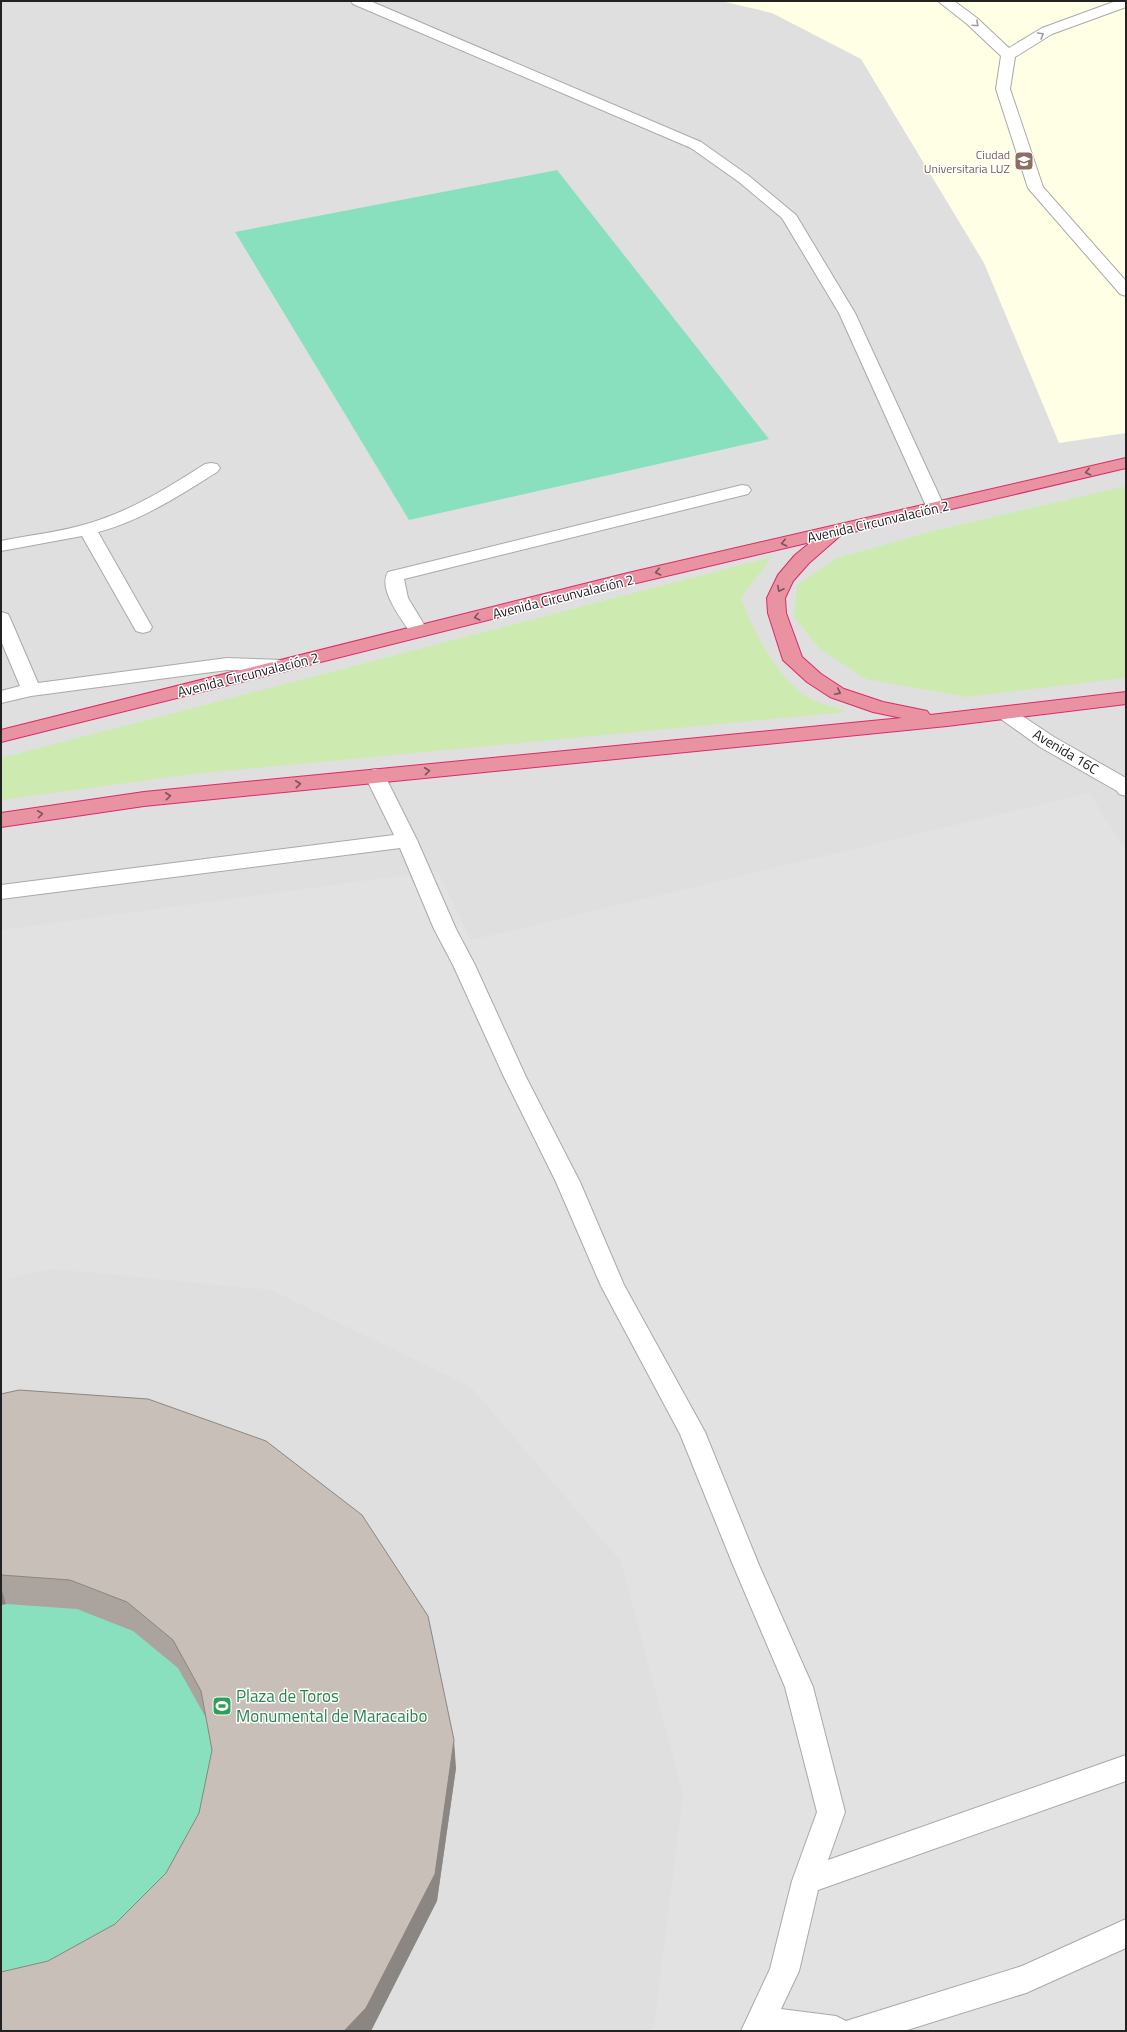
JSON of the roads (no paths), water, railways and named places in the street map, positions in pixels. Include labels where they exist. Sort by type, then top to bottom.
[{"type":"highway","name":"Avenida Circunvalación 2","points":[[1,736],[419,631],[1126,463]]},
{"type":"highway","points":[[835,531],[802,559],[785,579],[776,598],[777,614],[794,660],[814,678],[838,693],[880,708],[948,720]]},
{"type":"highway","points":[[1,820],[144,799],[948,720],[1126,698]]},
{"type":"street","points":[[358,1],[696,145],[744,179],[788,215],[847,313],[936,508]]},
{"type":"street","points":[[945,1],[972,21],[1008,55]]},
{"type":"street","points":[[1098,1],[1125,3]]},
{"type":"street","points":[[1008,55],[1047,31],[1125,3]]},
{"type":"street","points":[[1008,55],[1003,89],[1036,188],[1126,291]]},
{"type":"street","points":[[1,546],[87,529],[131,514],[181,487],[211,468]]},
{"type":"street","points":[[419,631],[401,602],[394,582],[395,576],[742,490]]},
{"type":"street","points":[[87,529],[143,627]]},
{"type":"street","points":[[2,624],[31,690]]},
{"type":"street","points":[[1,697],[31,690],[227,664],[283,666]]},
{"type":"street","name":"Avenida 16C","points":[[1005,713],[1047,742],[1125,786]]},
{"type":"street","points":[[375,776],[407,840],[445,929],[464,965],[515,1077],[565,1176],[613,1286],[692,1432],[746,1565],[799,1687],[831,1812],[806,1881],[784,1971],[758,2026],[836,2031]]},
{"type":"street","points":[[1,892],[407,840]]},
{"type":"street","points":[[806,1881],[1126,1768]]},
{"type":"street","points":[[857,2031],[1026,1978],[1126,1933]]},
{"type":"place","name":"Ciudad Universitaria LUZ","points":[[1024,161]]},
{"type":"place","name":"Plaza de Toros Monumental de Maracaibo","points":[[222,1706]]}]
